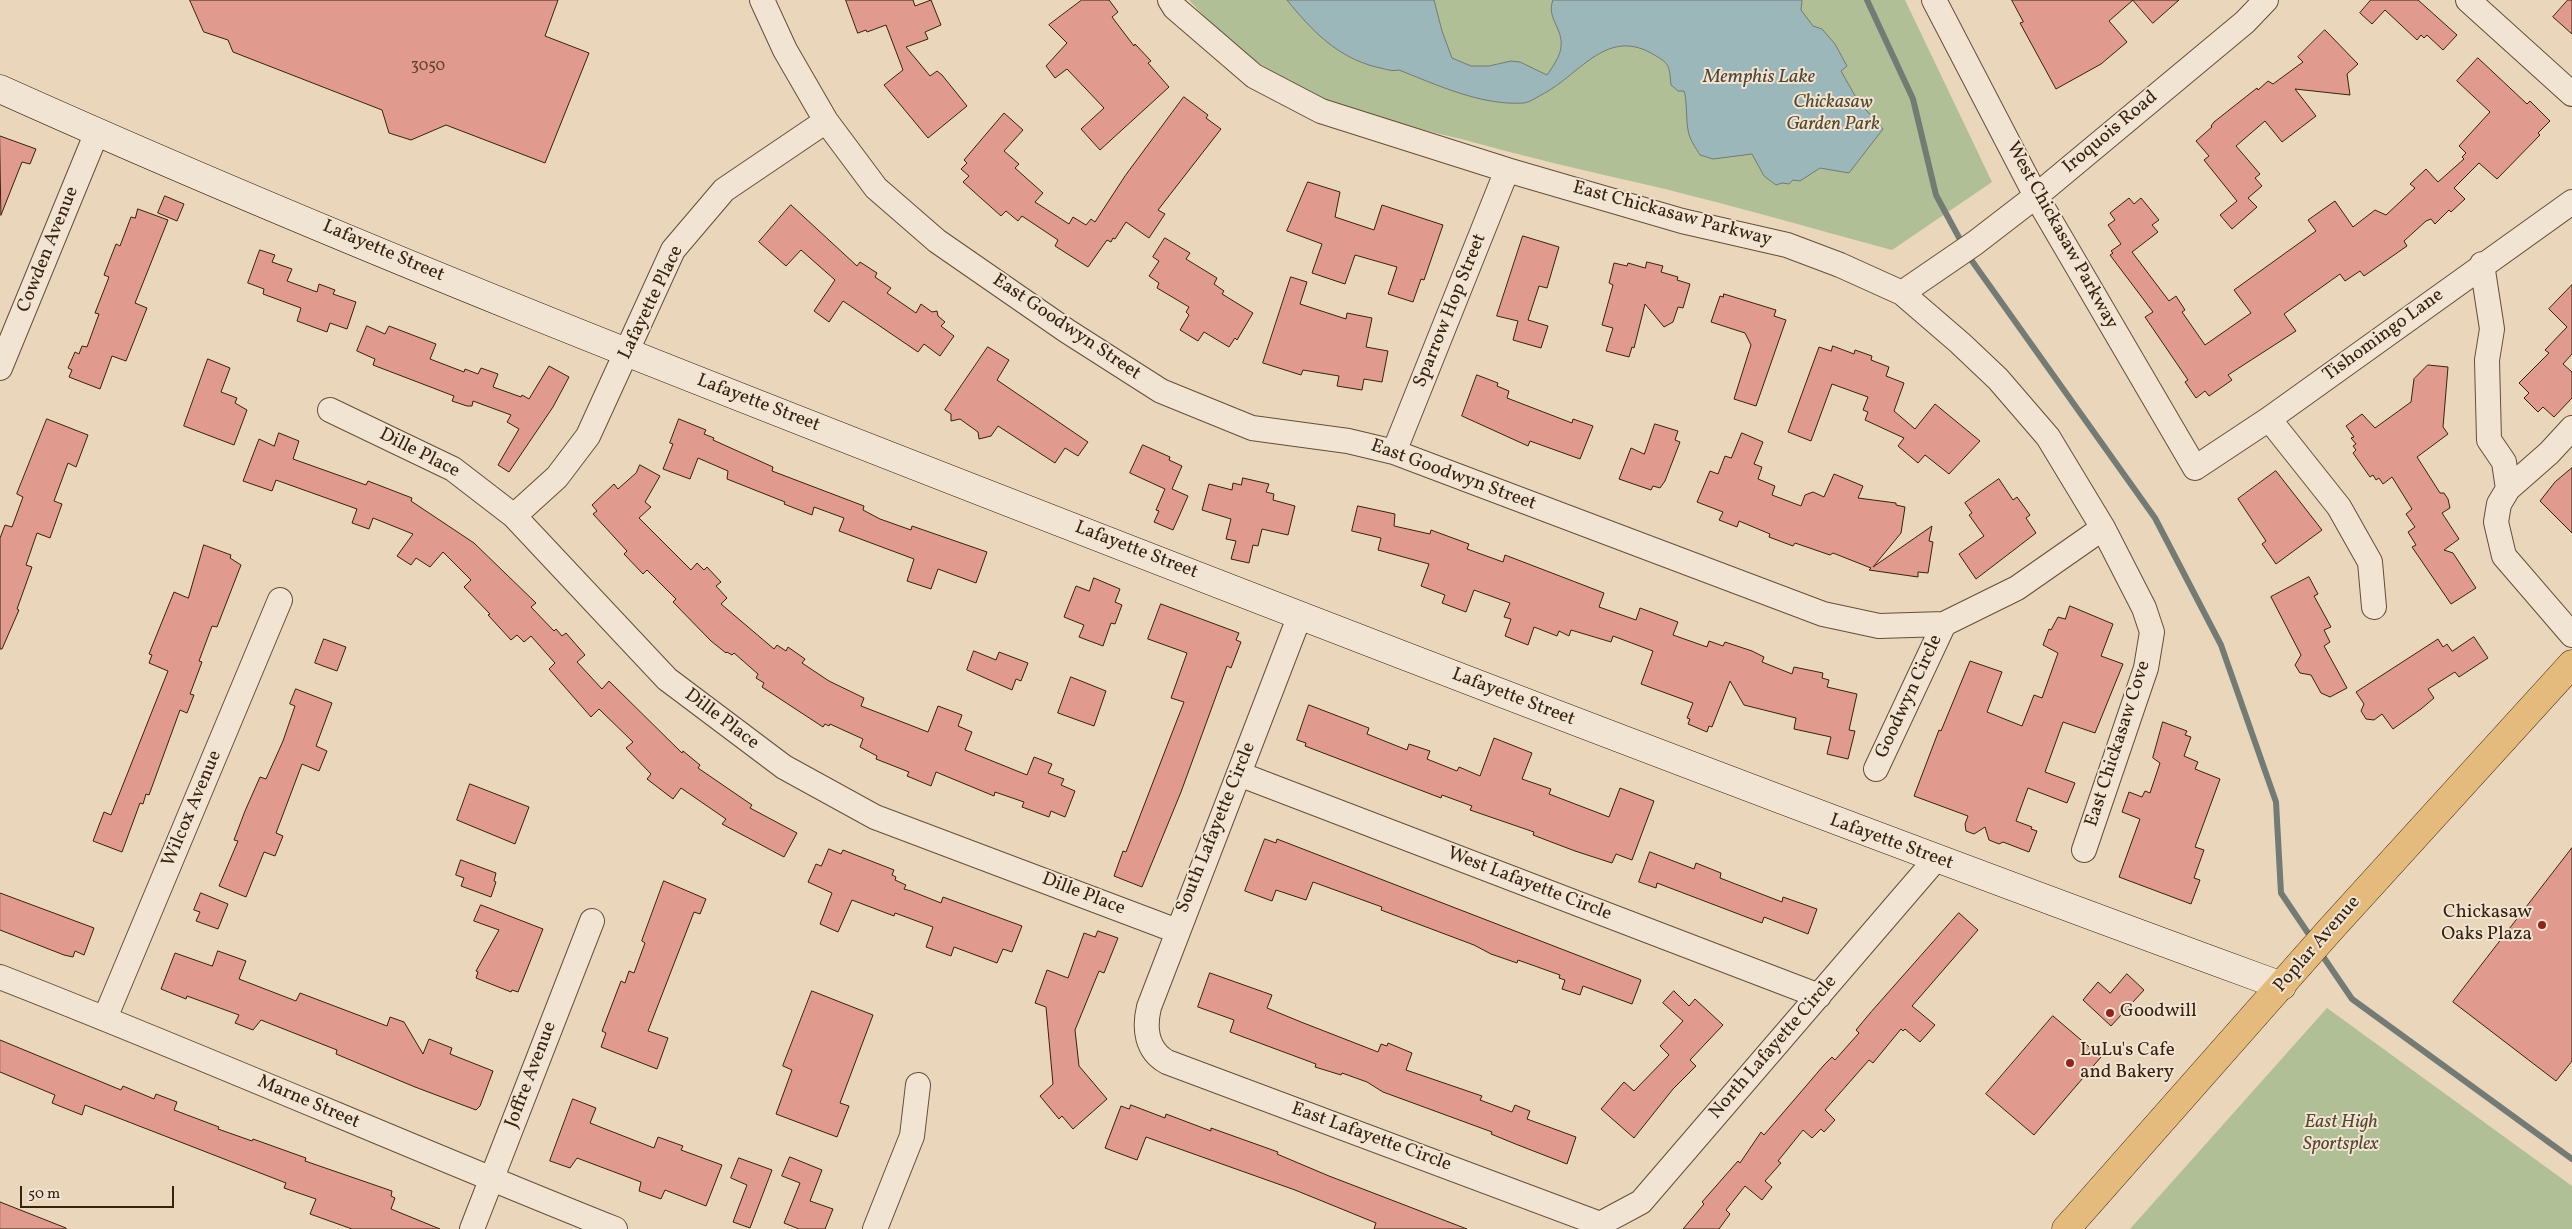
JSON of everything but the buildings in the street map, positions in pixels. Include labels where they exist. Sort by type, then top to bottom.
[{"type":"main road","name":"Poplar Avenue","points":[[2066,1229],[2329,932],[2572,664]]},
{"type":"street","name":"East Goodwyn Street","points":[[762,0],[785,50],[826,121],[876,188],[937,241],[1067,331],[1161,391],[1252,428],[1348,441],[1394,452],[1823,614],[1879,626],[1944,624]]},
{"type":"street","name":"East Chickasaw Parkway","points":[[1170,0],[1175,8],[1254,76],[1321,111],[1507,170],[1682,221],[1787,245],[1840,265],[1902,293],[1998,379],[2048,437],[2103,528]]},
{"type":"street","name":"West Chickasaw Parkway","points":[[1934,0],[2036,196],[2195,468]]},
{"type":"street","name":"Iroquois Road","points":[[1902,293],[1975,243],[2036,196],[2245,22],[2266,0]]},
{"type":"street","points":[[2468,0],[2572,94]]},
{"type":"street","name":"Lafayette Street","points":[[0,89],[98,132],[627,353],[1300,616],[1936,859],[2282,986]]},
{"type":"street","name":"Lafayette Place","points":[[514,516],[557,477],[588,436],[673,250],[724,190],[826,121]]},
{"type":"street","name":"Cowden Avenue","points":[[0,368],[98,132]]},
{"type":"street","name":"Sparrow Hop Street","points":[[1394,452],[1507,170]]},
{"type":"street","name":"Tishomingo Lane","points":[[2195,468],[2269,419],[2482,264],[2572,202]]},
{"type":"street","points":[[2482,264],[2492,329],[2487,360],[2489,440],[2504,462],[2508,489]]},
{"type":"street","name":"Dille Place","points":[[330,410],[454,468],[514,516],[668,679],[784,767],[875,816],[1177,931]]},
{"type":"street","points":[[2269,419],[2339,507],[2370,562],[2374,607]]},
{"type":"street","points":[[2572,428],[2549,453],[2508,489],[2499,504],[2496,522],[2504,556],[2572,635]]},
{"type":"street","points":[[1944,624],[2017,588],[2103,528]]},
{"type":"street","name":"East Chickasaw Cove","points":[[2084,850],[2146,668],[2152,632],[2144,608],[2103,528]]},
{"type":"street","name":"Wilcox Avenue","points":[[105,1018],[280,600]]},
{"type":"street","name":"South Lafayette Circle","points":[[1149,1042],[1146,1020],[1149,1006],[1300,616]]},
{"type":"street","name":"Goodwyn Circle","points":[[1876,769],[1944,624]]},
{"type":"street","name":"West Lafayette Circle","points":[[1239,774],[1819,996]]},
{"type":"street","name":"North Lafayette Circle","points":[[1600,1224],[1641,1202],[1936,859]]},
{"type":"street","name":"Joffre Avenue","points":[[472,1229],[592,921]]},
{"type":"street","name":"Marne Street","points":[[0,976],[615,1229]]},
{"type":"street","name":"East Lafayette Circle","points":[[1149,1042],[1155,1054],[1166,1062],[1600,1224]]},
{"type":"street","points":[[876,1229],[912,1136],[918,1085]]},
{"type":"green space","name":"Chickasaw Garden Park","points":[[1189,0],[1905,0],[1992,182],[1892,250],[1690,195],[1561,165],[1393,122],[1342,106],[1306,91],[1269,70],[1235,45]]},
{"type":"green space","name":"East High Sportsplex","points":[[2327,1008],[2572,1186],[2572,1229],[2130,1229]]},
{"type":"water","name":"Memphis Lake","points":[[1287,0],[1434,0],[1442,31],[1452,58],[1471,66],[1489,66],[1511,61],[1520,62],[1547,75],[1561,50],[1560,34],[1553,18],[1551,6],[1553,0],[1802,0],[1801,10],[1813,26],[1822,29],[1835,44],[1847,66],[1841,71],[1858,101],[1883,129],[1849,173],[1820,168],[1800,181],[1793,180],[1789,184],[1782,183],[1776,185],[1764,176],[1752,154],[1713,159],[1700,155],[1687,126],[1684,91],[1678,91],[1671,85],[1667,65],[1651,53],[1635,47],[1620,46],[1606,50],[1555,87],[1531,101],[1508,103],[1492,101],[1444,88],[1399,70],[1376,67],[1349,57],[1337,50],[1316,32]]},
{"type":"waterway","points":[[1867,0],[1913,99],[1936,195],[1963,245]]},
{"type":"waterway","points":[[1967,254],[2155,518],[2221,645],[2276,802],[2281,893],[2312,939]]},
{"type":"waterway","points":[[2320,952],[2352,999],[2572,1159]]},
{"type":"place","name":"Chickasaw Oaks Plaza","points":[[2542,925]]},
{"type":"place","name":"Goodwill","points":[[2110,1013]]},
{"type":"place","name":"LuLu's Cafe and Bakery","points":[[2070,1063]]}]
